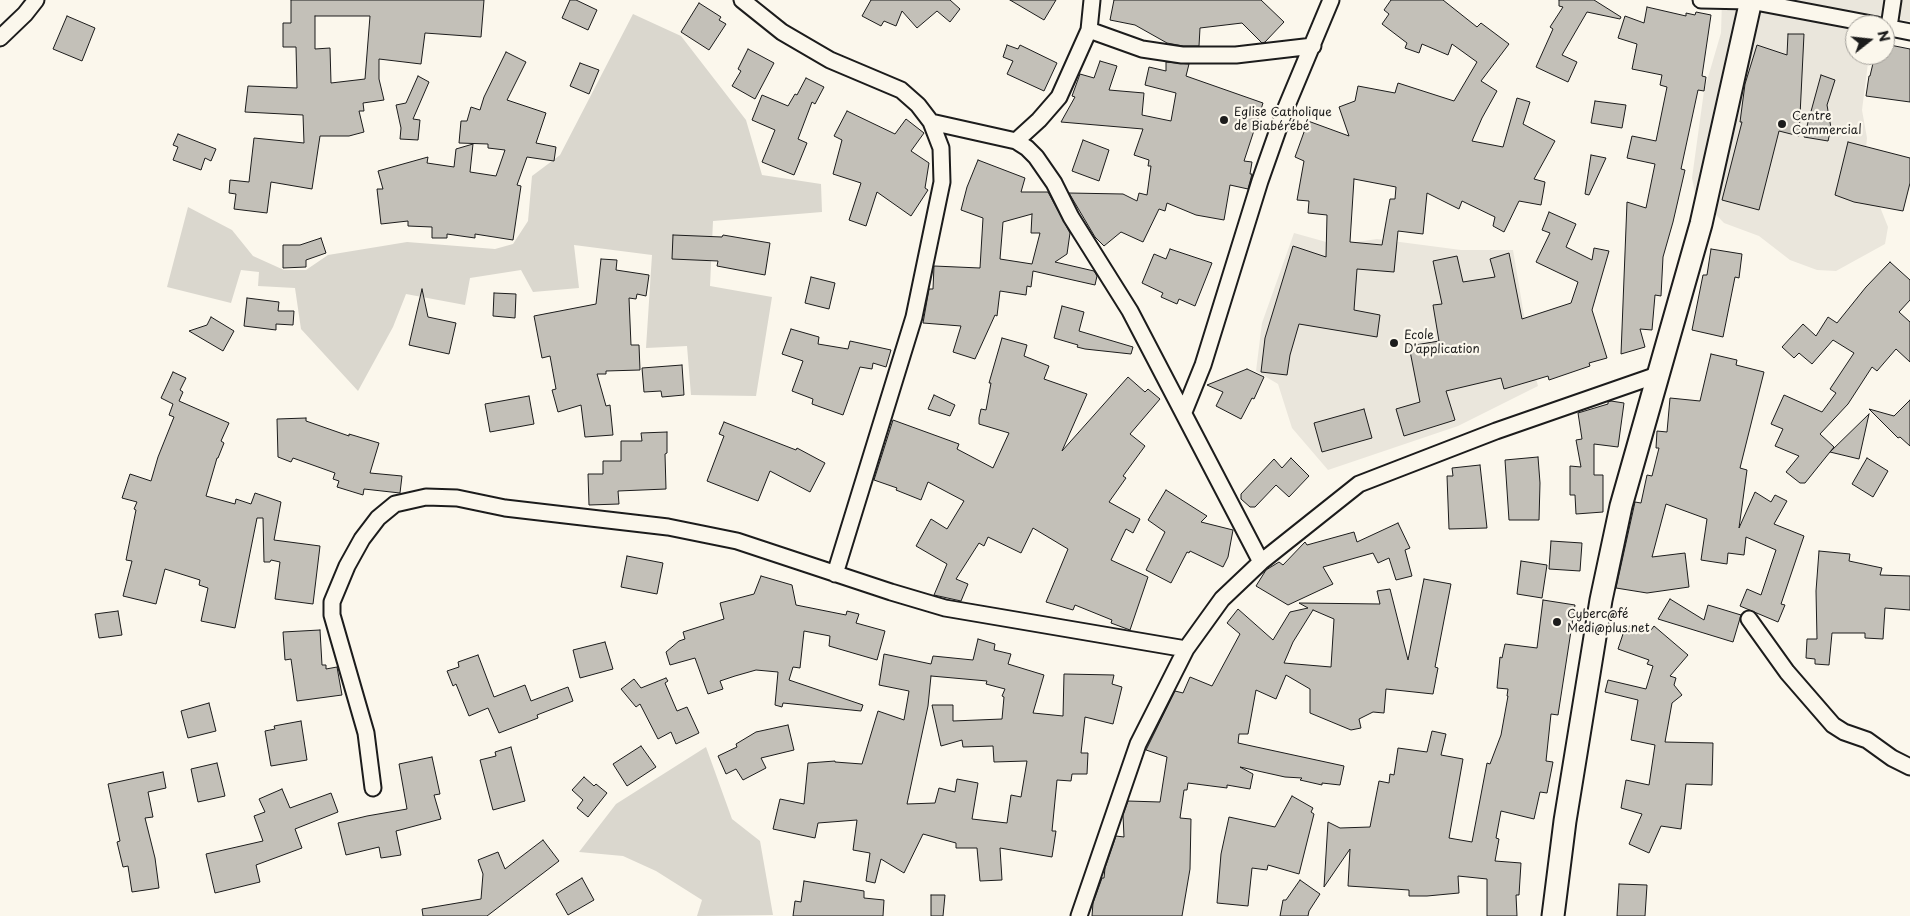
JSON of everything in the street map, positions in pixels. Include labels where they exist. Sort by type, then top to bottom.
[{"type":"street","points":[[0,38],[25,14],[36,0]]},
{"type":"street","points":[[742,0],[782,32],[830,60],[901,90],[918,105],[931,122],[941,148],[942,182],[914,316],[836,574]]},
{"type":"street","points":[[1016,141],[1039,120],[1059,97],[1089,30],[1092,0]]},
{"type":"street","points":[[1184,412],[1203,365],[1260,181],[1279,128],[1331,0]]},
{"type":"street","points":[[1701,0],[1751,1],[1845,19]]},
{"type":"street","points":[[1888,15],[1893,0]]},
{"type":"street","points":[[1553,916],[1565,821],[1601,600],[1621,506],[1701,224],[1751,1]]},
{"type":"street","points":[[1895,29],[1910,32]]},
{"type":"street","points":[[1089,30],[1142,49],[1182,54],[1236,54],[1313,46]]},
{"type":"street","points":[[931,122],[1016,141],[1028,148],[1036,157],[1054,183],[1071,217],[1130,311],[1261,562]]},
{"type":"street","points":[[1079,916],[1138,744],[1186,649],[1222,599],[1261,562],[1358,484],[1496,431],[1657,375]]},
{"type":"street","points":[[373,788],[366,733],[332,615],[332,602],[347,566],[362,539],[378,518],[395,504],[426,497],[457,498],[505,508],[668,527],[737,540],[944,608],[1186,649]]},
{"type":"street","points":[[1749,618],[1787,672],[1833,725],[1844,732],[1867,740],[1892,758],[1910,767]]},
{"type":"shaded area","name":"Centre Commercial","points":[[1722,0],[1910,0],[1910,21],[1895,19],[1895,15],[1845,15],[1845,65],[1868,65],[1862,110],[1867,138],[1864,167],[1888,227],[1885,244],[1836,271],[1817,270],[1790,260],[1759,236],[1724,223],[1695,193],[1692,178],[1704,91],[1721,33]]},
{"type":"shaded area","points":[[633,14],[681,36],[746,120],[762,175],[821,184],[822,212],[713,221],[710,286],[772,297],[756,396],[691,395],[687,346],[646,348],[652,255],[574,245],[579,288],[533,292],[521,270],[470,278],[465,305],[406,294],[393,327],[358,391],[301,329],[295,288],[258,286],[259,272],[241,270],[231,303],[167,287],[188,207],[232,230],[253,256],[284,270],[306,270],[328,255],[407,242],[495,249],[513,244],[528,221],[532,176],[560,155]]},
{"type":"shaded area","name":"Ecole D'application","points":[[1294,233],[1337,245],[1377,239],[1461,250],[1513,250],[1532,363],[1538,386],[1458,426],[1328,470],[1292,428],[1278,384],[1256,371],[1262,323]]},
{"type":"shaded area","points":[[706,747],[732,819],[760,841],[773,915],[697,916],[702,900],[656,871],[623,856],[579,852],[616,804]]},
{"type":"building","points":[[291,0],[484,0],[481,37],[425,33],[421,64],[379,59],[379,79],[384,100],[363,103],[364,111],[359,111],[364,132],[349,136],[320,136],[312,189],[271,182],[267,213],[234,209],[236,194],[229,193],[230,180],[249,182],[254,138],[304,143],[303,115],[245,112],[248,86],[297,88],[296,47],[283,47],[283,23],[291,23]],"holes":[[[315,16],[370,16],[365,79],[331,83],[330,48],[315,49]]]},
{"type":"building","points":[[570,0],[576,0],[597,10],[588,30],[562,18]]},
{"type":"building","points":[[871,0],[950,0],[960,9],[950,22],[937,11],[917,28],[902,11],[896,26],[884,21],[881,26],[862,16]]},
{"type":"building","points":[[1010,0],[1056,0],[1044,20]]},
{"type":"building","points":[[1114,0],[1261,0],[1284,22],[1262,43],[1242,23],[1200,28],[1199,46],[1183,46],[1167,43],[1135,25],[1110,20]]},
{"type":"building","points":[[1391,0],[1443,0],[1477,27],[1481,23],[1509,44],[1481,81],[1497,91],[1472,141],[1503,147],[1517,98],[1530,102],[1523,124],[1555,141],[1534,179],[1545,182],[1541,205],[1519,201],[1504,232],[1493,226],[1495,217],[1462,201],[1459,209],[1427,193],[1423,234],[1398,231],[1394,272],[1357,269],[1354,310],[1380,315],[1377,337],[1299,324],[1290,355],[1287,375],[1261,372],[1265,338],[1293,246],[1326,257],[1327,215],[1308,213],[1309,201],[1297,200],[1304,161],[1295,157],[1308,121],[1349,136],[1339,107],[1355,101],[1358,86],[1395,93],[1398,83],[1454,101],[1477,62],[1452,44],[1448,55],[1422,44],[1419,53],[1405,48],[1407,43],[1382,24],[1389,14],[1384,10]],"holes":[[[1354,179],[1396,187],[1395,199],[1390,199],[1382,245],[1350,242]]]},
{"type":"building","points":[[1559,0],[1594,0],[1621,17],[1620,19],[1587,12],[1562,55],[1577,62],[1568,82],[1536,67],[1553,29],[1550,27],[1563,7],[1559,6]]},
{"type":"building","points":[[699,3],[721,17],[719,20],[726,24],[709,50],[681,32]]},
{"type":"building","points":[[1647,7],[1686,16],[1686,13],[1695,15],[1696,12],[1711,15],[1702,76],[1706,77],[1704,91],[1698,90],[1681,169],[1685,170],[1663,257],[1661,296],[1655,295],[1652,330],[1640,329],[1645,347],[1621,354],[1627,202],[1646,208],[1655,164],[1627,158],[1632,136],[1656,141],[1667,87],[1660,85],[1662,75],[1632,69],[1637,44],[1618,38],[1625,16],[1644,23]]},
{"type":"building","points":[[67,16],[95,28],[82,61],[53,49]]},
{"type":"building","points":[[1788,34],[1804,34],[1799,136],[1779,131],[1759,210],[1722,200],[1742,122],[1740,122],[1745,84],[1757,45],[1787,55]]},
{"type":"building","points":[[1007,45],[1018,49],[1020,45],[1057,63],[1044,91],[1007,74],[1013,61],[1003,57]]},
{"type":"building","points":[[1895,46],[1910,49],[1910,102],[1866,96],[1873,65],[1895,65]]},
{"type":"building","points":[[748,49],[774,63],[755,99],[732,86],[741,71],[738,69]]},
{"type":"building","points":[[506,52],[526,62],[507,100],[546,113],[536,143],[556,147],[554,161],[527,157],[517,185],[521,186],[513,240],[475,234],[475,238],[447,234],[447,238],[432,238],[432,227],[408,226],[408,221],[381,224],[377,189],[383,189],[378,171],[428,157],[427,163],[454,167],[456,149],[473,144],[470,172],[496,176],[505,150],[488,148],[488,144],[459,143],[461,121],[467,121],[471,107],[480,110],[484,97]]},
{"type":"building","points":[[1100,61],[1117,66],[1109,90],[1144,93],[1142,115],[1171,121],[1176,93],[1145,85],[1149,67],[1166,71],[1166,62],[1189,64],[1186,76],[1263,103],[1244,161],[1252,162],[1250,174],[1252,174],[1248,189],[1230,185],[1224,220],[1196,215],[1167,203],[1165,211],[1159,209],[1143,242],[1121,232],[1104,246],[1095,237],[1069,193],[1123,194],[1137,201],[1139,193],[1147,195],[1151,166],[1148,166],[1149,160],[1134,155],[1143,129],[1061,122],[1075,97],[1072,96],[1080,74],[1094,78]]},
{"type":"building","points":[[580,63],[599,70],[589,94],[570,86]]},
{"type":"building","points":[[1821,75],[1835,80],[1827,105],[1831,128],[1828,141],[1804,137]]},
{"type":"building","points":[[418,76],[429,82],[413,119],[420,120],[418,140],[400,139],[401,128],[396,105],[406,103]]},
{"type":"building","points":[[806,78],[824,87],[815,104],[812,102],[798,139],[807,143],[794,175],[762,162],[775,130],[752,120],[762,95],[788,106],[795,94],[797,95]]},
{"type":"building","points":[[1595,101],[1626,105],[1622,128],[1591,123]]},
{"type":"building","points":[[847,111],[895,134],[906,119],[924,133],[911,151],[929,163],[925,188],[928,190],[911,216],[877,192],[866,226],[849,220],[861,183],[833,174],[842,140],[834,136]]},
{"type":"building","points":[[178,134],[216,149],[211,161],[205,158],[201,170],[173,160],[178,147],[173,145]]},
{"type":"building","points":[[1083,140],[1109,150],[1099,181],[1072,171]]},
{"type":"building","points":[[1848,142],[1910,158],[1910,183],[1903,211],[1854,202],[1835,195]]},
{"type":"building","points":[[1591,155],[1606,158],[1589,195],[1585,194]]},
{"type":"building","points":[[978,160],[1025,178],[1021,192],[1048,192],[1070,233],[1067,254],[1055,262],[1094,271],[1097,276],[1095,285],[1033,271],[1031,287],[1027,286],[1026,295],[1000,291],[997,316],[995,315],[975,359],[953,352],[961,326],[923,323],[929,289],[933,289],[934,266],[980,268],[983,218],[961,210],[967,187]],"holes":[[[1032,214],[1031,233],[1040,233],[1032,264],[1000,259],[1003,222]]]},
{"type":"building","points":[[1549,212],[1576,224],[1566,247],[1592,260],[1594,248],[1609,251],[1592,310],[1607,358],[1589,363],[1590,366],[1549,380],[1548,376],[1504,389],[1501,378],[1446,391],[1455,420],[1404,436],[1396,409],[1420,402],[1409,346],[1439,341],[1433,305],[1442,304],[1433,261],[1457,256],[1463,282],[1495,277],[1490,259],[1509,253],[1522,319],[1571,303],[1578,282],[1536,262],[1550,233],[1542,230]]},
{"type":"building","points":[[673,235],[722,237],[723,235],[770,243],[765,275],[717,266],[718,261],[672,259]]},
{"type":"building","points":[[321,238],[326,253],[306,260],[306,267],[283,268],[283,245],[300,245]]},
{"type":"building","points":[[1170,249],[1212,263],[1195,306],[1179,299],[1177,304],[1161,297],[1163,293],[1142,283],[1154,254],[1166,259]]},
{"type":"building","points":[[1711,249],[1742,254],[1739,278],[1735,277],[1723,337],[1692,330],[1703,275],[1707,275]]},
{"type":"building","points":[[601,259],[617,260],[616,270],[649,275],[646,296],[637,294],[636,299],[629,298],[631,345],[639,345],[640,370],[606,371],[606,374],[597,374],[606,406],[610,405],[613,435],[585,437],[581,405],[558,412],[552,390],[556,389],[550,356],[542,358],[534,316],[596,304]]},
{"type":"building","points":[[1890,262],[1910,280],[1910,300],[1899,312],[1910,322],[1910,362],[1896,349],[1877,371],[1872,367],[1848,404],[1820,434],[1834,447],[1805,483],[1800,483],[1786,472],[1799,456],[1775,446],[1783,429],[1771,424],[1784,395],[1822,412],[1836,393],[1830,389],[1854,353],[1833,340],[1812,364],[1799,353],[1794,358],[1782,347],[1803,324],[1816,336],[1828,317],[1837,323],[1866,287]]},
{"type":"building","points":[[811,277],[835,283],[829,309],[805,303]]},
{"type":"building","points":[[422,289],[428,317],[456,323],[449,354],[409,345]]},
{"type":"building","points":[[494,293],[516,294],[515,318],[493,316]]},
{"type":"building","points":[[247,298],[279,302],[278,311],[294,311],[293,325],[276,324],[276,330],[244,326]]},
{"type":"building","points":[[1062,306],[1084,312],[1079,331],[1133,347],[1131,354],[1085,349],[1054,338]]},
{"type":"building","points":[[211,317],[234,331],[223,351],[189,331],[207,325]]},
{"type":"building","points":[[791,329],[819,337],[818,344],[848,349],[850,341],[891,350],[886,367],[873,363],[872,369],[860,367],[843,415],[812,404],[813,399],[792,391],[803,361],[782,354]]},
{"type":"building","points":[[1002,338],[1027,345],[1024,356],[1049,366],[1044,379],[1087,394],[1062,451],[1128,377],[1145,392],[1148,389],[1160,399],[1130,434],[1145,446],[1123,476],[1126,478],[1109,502],[1140,519],[1133,533],[1126,529],[1111,560],[1148,577],[1130,630],[1111,623],[1112,620],[1075,605],[1073,610],[1046,602],[1068,549],[1033,528],[1021,553],[988,537],[984,546],[979,543],[956,579],[968,584],[961,601],[934,595],[947,564],[916,546],[931,519],[947,529],[964,501],[928,482],[921,500],[896,490],[897,488],[874,480],[893,420],[959,444],[957,449],[993,468],[1009,433],[979,424],[979,418],[981,409],[986,410],[991,383],[989,383]]},
{"type":"building","points":[[1711,354],[1737,360],[1736,365],[1764,372],[1740,468],[1747,470],[1739,528],[1755,492],[1771,502],[1775,495],[1787,501],[1774,524],[1804,536],[1781,604],[1785,605],[1778,622],[1740,606],[1747,589],[1761,595],[1776,550],[1746,537],[1744,555],[1728,553],[1727,564],[1701,560],[1707,519],[1666,504],[1652,557],[1685,553],[1689,587],[1647,593],[1616,588],[1635,502],[1641,503],[1647,475],[1652,476],[1659,448],[1656,448],[1657,431],[1667,432],[1670,398],[1700,401]]},
{"type":"building","points":[[682,365],[684,395],[662,397],[661,391],[644,392],[642,368]]},
{"type":"building","points":[[1247,369],[1264,377],[1254,399],[1252,398],[1241,419],[1216,406],[1223,392],[1207,385]]},
{"type":"building","points":[[173,372],[186,378],[180,390],[183,392],[179,401],[229,423],[221,441],[224,443],[217,458],[206,496],[235,504],[236,499],[251,504],[255,493],[281,502],[274,540],[320,546],[313,604],[275,599],[280,562],[271,560],[270,562],[264,562],[263,518],[257,518],[235,628],[201,621],[208,588],[199,585],[200,580],[165,569],[156,604],[123,596],[132,561],[126,560],[136,510],[134,509],[137,502],[122,498],[130,474],[151,481],[158,457],[174,417],[169,415],[173,404],[161,398]]},
{"type":"building","points":[[934,395],[955,405],[950,416],[928,409]]},
{"type":"building","points":[[529,396],[534,424],[490,432],[485,404]]},
{"type":"building","points":[[1910,400],[1910,446],[1900,437],[1898,438],[1869,409],[1894,416]]},
{"type":"building","points":[[1611,401],[1624,403],[1618,447],[1594,444],[1594,475],[1603,475],[1603,512],[1576,514],[1575,495],[1570,495],[1570,466],[1581,467],[1576,440],[1582,439],[1578,413],[1608,404]]},
{"type":"building","points":[[1364,409],[1372,438],[1322,452],[1314,423]]},
{"type":"building","points":[[1869,414],[1859,459],[1830,452]]},
{"type":"building","points":[[306,418],[306,421],[349,436],[349,434],[379,443],[370,473],[402,476],[400,493],[364,489],[363,495],[337,487],[339,481],[333,479],[335,473],[293,458],[291,462],[278,457],[277,419]]},
{"type":"building","points":[[724,422],[796,450],[797,448],[825,463],[810,492],[770,471],[758,501],[707,481],[724,436],[719,434]]},
{"type":"building","points":[[667,432],[667,453],[665,454],[666,489],[618,491],[619,504],[589,505],[588,474],[603,474],[603,461],[621,461],[621,441],[642,441],[641,433]]},
{"type":"building","points":[[1538,457],[1540,483],[1539,520],[1509,520],[1505,460]]},
{"type":"building","points":[[1291,458],[1309,476],[1289,497],[1276,485],[1255,507],[1250,507],[1241,499],[1241,494],[1274,459],[1282,468]]},
{"type":"building","points":[[1867,458],[1888,471],[1873,497],[1852,484]]},
{"type":"building","points":[[1480,465],[1487,528],[1449,529],[1447,476],[1453,476],[1452,468]]},
{"type":"building","points":[[1166,490],[1207,516],[1201,522],[1233,530],[1228,557],[1223,567],[1190,551],[1189,553],[1187,552],[1171,583],[1146,570],[1165,532],[1148,520]]},
{"type":"building","points":[[1398,523],[1410,548],[1405,550],[1412,576],[1396,580],[1389,558],[1378,563],[1373,553],[1323,567],[1333,584],[1288,605],[1256,586],[1266,570],[1279,562],[1283,565],[1305,542],[1307,545],[1354,532],[1357,542]]},
{"type":"building","points":[[1551,541],[1582,543],[1580,571],[1549,569]]},
{"type":"building","points":[[1819,551],[1850,554],[1849,561],[1882,568],[1880,575],[1910,576],[1910,610],[1885,608],[1883,639],[1865,638],[1865,633],[1832,633],[1829,665],[1815,664],[1815,659],[1806,658],[1807,639],[1817,639],[1816,591]]},
{"type":"building","points":[[627,556],[663,563],[657,594],[621,587]]},
{"type":"building","points":[[1521,561],[1547,565],[1542,598],[1517,594]]},
{"type":"building","points":[[761,576],[792,585],[796,605],[846,615],[847,611],[859,614],[856,623],[885,631],[877,660],[829,646],[830,636],[804,631],[800,668],[793,667],[789,680],[863,705],[861,711],[783,703],[782,707],[775,705],[778,672],[756,670],[735,676],[720,681],[723,689],[708,694],[695,658],[670,665],[666,652],[679,641],[685,639],[683,632],[724,619],[720,603],[754,594]]},
{"type":"building","points":[[1424,579],[1451,584],[1435,667],[1438,668],[1433,694],[1386,689],[1384,713],[1373,712],[1359,719],[1361,728],[1351,730],[1310,713],[1310,689],[1286,675],[1276,699],[1256,690],[1248,734],[1239,734],[1238,743],[1344,766],[1340,785],[1322,783],[1322,785],[1300,780],[1302,778],[1285,777],[1240,767],[1253,774],[1250,789],[1227,785],[1227,788],[1188,783],[1187,790],[1184,790],[1180,818],[1191,819],[1190,869],[1182,916],[1092,916],[1093,903],[1102,878],[1104,878],[1105,868],[1116,836],[1124,837],[1123,815],[1128,801],[1160,802],[1167,757],[1146,750],[1175,691],[1183,693],[1190,677],[1212,686],[1240,634],[1227,623],[1238,609],[1273,640],[1290,612],[1308,608],[1299,603],[1380,604],[1377,591],[1390,589],[1408,660]],"holes":[[[1313,610],[1334,619],[1331,667],[1284,663],[1293,642]]]},
{"type":"building","points":[[1670,599],[1704,620],[1708,605],[1741,615],[1733,642],[1658,619]]},
{"type":"building","points":[[1543,600],[1575,605],[1558,715],[1551,714],[1546,761],[1553,762],[1547,793],[1540,792],[1534,819],[1501,811],[1496,838],[1499,839],[1495,861],[1521,863],[1519,895],[1516,895],[1517,916],[1487,916],[1487,879],[1458,876],[1459,893],[1427,896],[1409,896],[1409,890],[1348,886],[1350,849],[1324,887],[1328,822],[1340,828],[1370,827],[1379,781],[1389,783],[1390,774],[1394,775],[1398,748],[1427,752],[1432,731],[1446,734],[1441,755],[1463,759],[1449,838],[1472,842],[1487,763],[1490,764],[1501,735],[1508,696],[1508,689],[1497,688],[1500,657],[1502,658],[1505,644],[1537,648]]},
{"type":"building","points":[[118,611],[122,635],[99,638],[95,614]]},
{"type":"building","points":[[1626,625],[1649,633],[1654,626],[1688,655],[1670,676],[1676,678],[1674,685],[1682,695],[1672,703],[1665,742],[1713,743],[1712,785],[1686,784],[1681,829],[1661,826],[1649,853],[1629,844],[1642,814],[1621,808],[1626,780],[1649,785],[1655,745],[1631,740],[1638,700],[1605,692],[1608,680],[1646,689],[1653,666],[1647,664],[1649,660],[1618,649]]},
{"type":"building","points":[[320,630],[322,665],[326,665],[326,669],[337,667],[342,695],[297,701],[291,659],[285,660],[283,632]]},
{"type":"building","points":[[978,639],[995,644],[994,650],[1011,654],[1008,664],[1044,675],[1033,713],[1063,716],[1064,674],[1114,675],[1112,684],[1122,687],[1113,724],[1085,717],[1081,753],[1088,753],[1087,774],[1072,774],[1071,781],[1057,780],[1052,831],[1056,831],[1052,857],[1000,848],[1002,880],[980,881],[977,848],[956,848],[956,843],[923,834],[904,873],[881,859],[875,883],[866,881],[870,853],[853,850],[857,820],[818,823],[815,838],[773,829],[780,799],[804,804],[808,763],[835,761],[862,764],[878,711],[904,720],[909,691],[879,685],[884,654],[931,664],[933,656],[973,660]],"holes":[[[931,676],[987,681],[986,684],[1005,689],[1002,696],[1004,697],[1002,719],[953,721],[953,705],[932,705],[941,746],[962,740],[963,747],[993,746],[994,762],[1027,761],[1021,797],[1011,795],[1007,823],[972,819],[978,783],[957,779],[955,792],[939,788],[935,803],[907,804],[928,706]]]},
{"type":"building","points":[[605,642],[613,669],[580,678],[573,650]]},
{"type":"building","points":[[478,655],[494,697],[525,685],[531,701],[568,687],[573,701],[537,715],[538,718],[499,733],[488,708],[469,716],[456,684],[453,686],[447,671],[459,667],[458,662]]},
{"type":"building","points":[[666,678],[668,681],[665,683],[677,711],[687,707],[699,733],[676,744],[671,732],[658,739],[640,704],[636,707],[621,689],[634,679],[641,688]]},
{"type":"building","points":[[209,703],[216,731],[188,738],[181,711]]},
{"type":"building","points":[[301,721],[307,760],[271,766],[265,731],[275,729],[274,726]]},
{"type":"building","points":[[788,725],[794,750],[761,758],[766,768],[743,780],[736,769],[726,774],[718,756],[737,747],[736,744],[756,732]]},
{"type":"building","points":[[641,746],[656,767],[627,786],[613,764]]},
{"type":"building","points":[[511,747],[525,801],[493,810],[480,760],[496,756],[495,752]]},
{"type":"building","points":[[432,757],[440,794],[434,795],[441,819],[396,831],[401,855],[381,858],[379,847],[346,855],[338,823],[407,809],[399,764]]},
{"type":"building","points":[[217,763],[225,796],[198,802],[191,769]]},
{"type":"building","points":[[163,772],[166,788],[148,792],[153,817],[145,818],[155,858],[159,888],[132,892],[128,866],[123,867],[117,842],[120,841],[108,784]]},
{"type":"building","points":[[584,777],[594,786],[596,784],[607,793],[588,817],[577,808],[583,800],[572,790]]},
{"type":"building","points":[[282,789],[290,808],[331,793],[338,812],[295,829],[302,848],[256,865],[260,882],[215,893],[206,854],[263,841],[254,816],[265,812],[259,799]]},
{"type":"building","points":[[1292,796],[1313,808],[1311,812],[1314,814],[1299,874],[1268,865],[1267,870],[1252,868],[1248,906],[1217,903],[1221,854],[1229,817],[1275,827]]},
{"type":"building","points":[[543,840],[559,861],[487,916],[423,916],[422,909],[481,899],[483,874],[478,860],[498,852],[505,869]]},
{"type":"building","points":[[582,878],[594,900],[568,915],[556,894]]},
{"type":"building","points":[[1300,880],[1320,894],[1309,911],[1308,916],[1280,916],[1283,900],[1286,900]]},
{"type":"building","points":[[804,881],[864,891],[864,898],[884,900],[883,916],[793,916],[795,901],[801,902]]},
{"type":"building","points":[[1619,884],[1647,885],[1645,916],[1617,916]]},
{"type":"building","points":[[931,895],[945,895],[943,916],[931,916]]},
{"type":"place","name":"Eglise Catholique de Biabérébé","points":[[1224,120]]},
{"type":"place","name":"Centre Commercial","points":[[1782,124]]},
{"type":"place","name":"Ecole D'application","points":[[1394,343]]},
{"type":"place","name":"Cyberc@fé Medi@plus.net","points":[[1557,622]]}]
